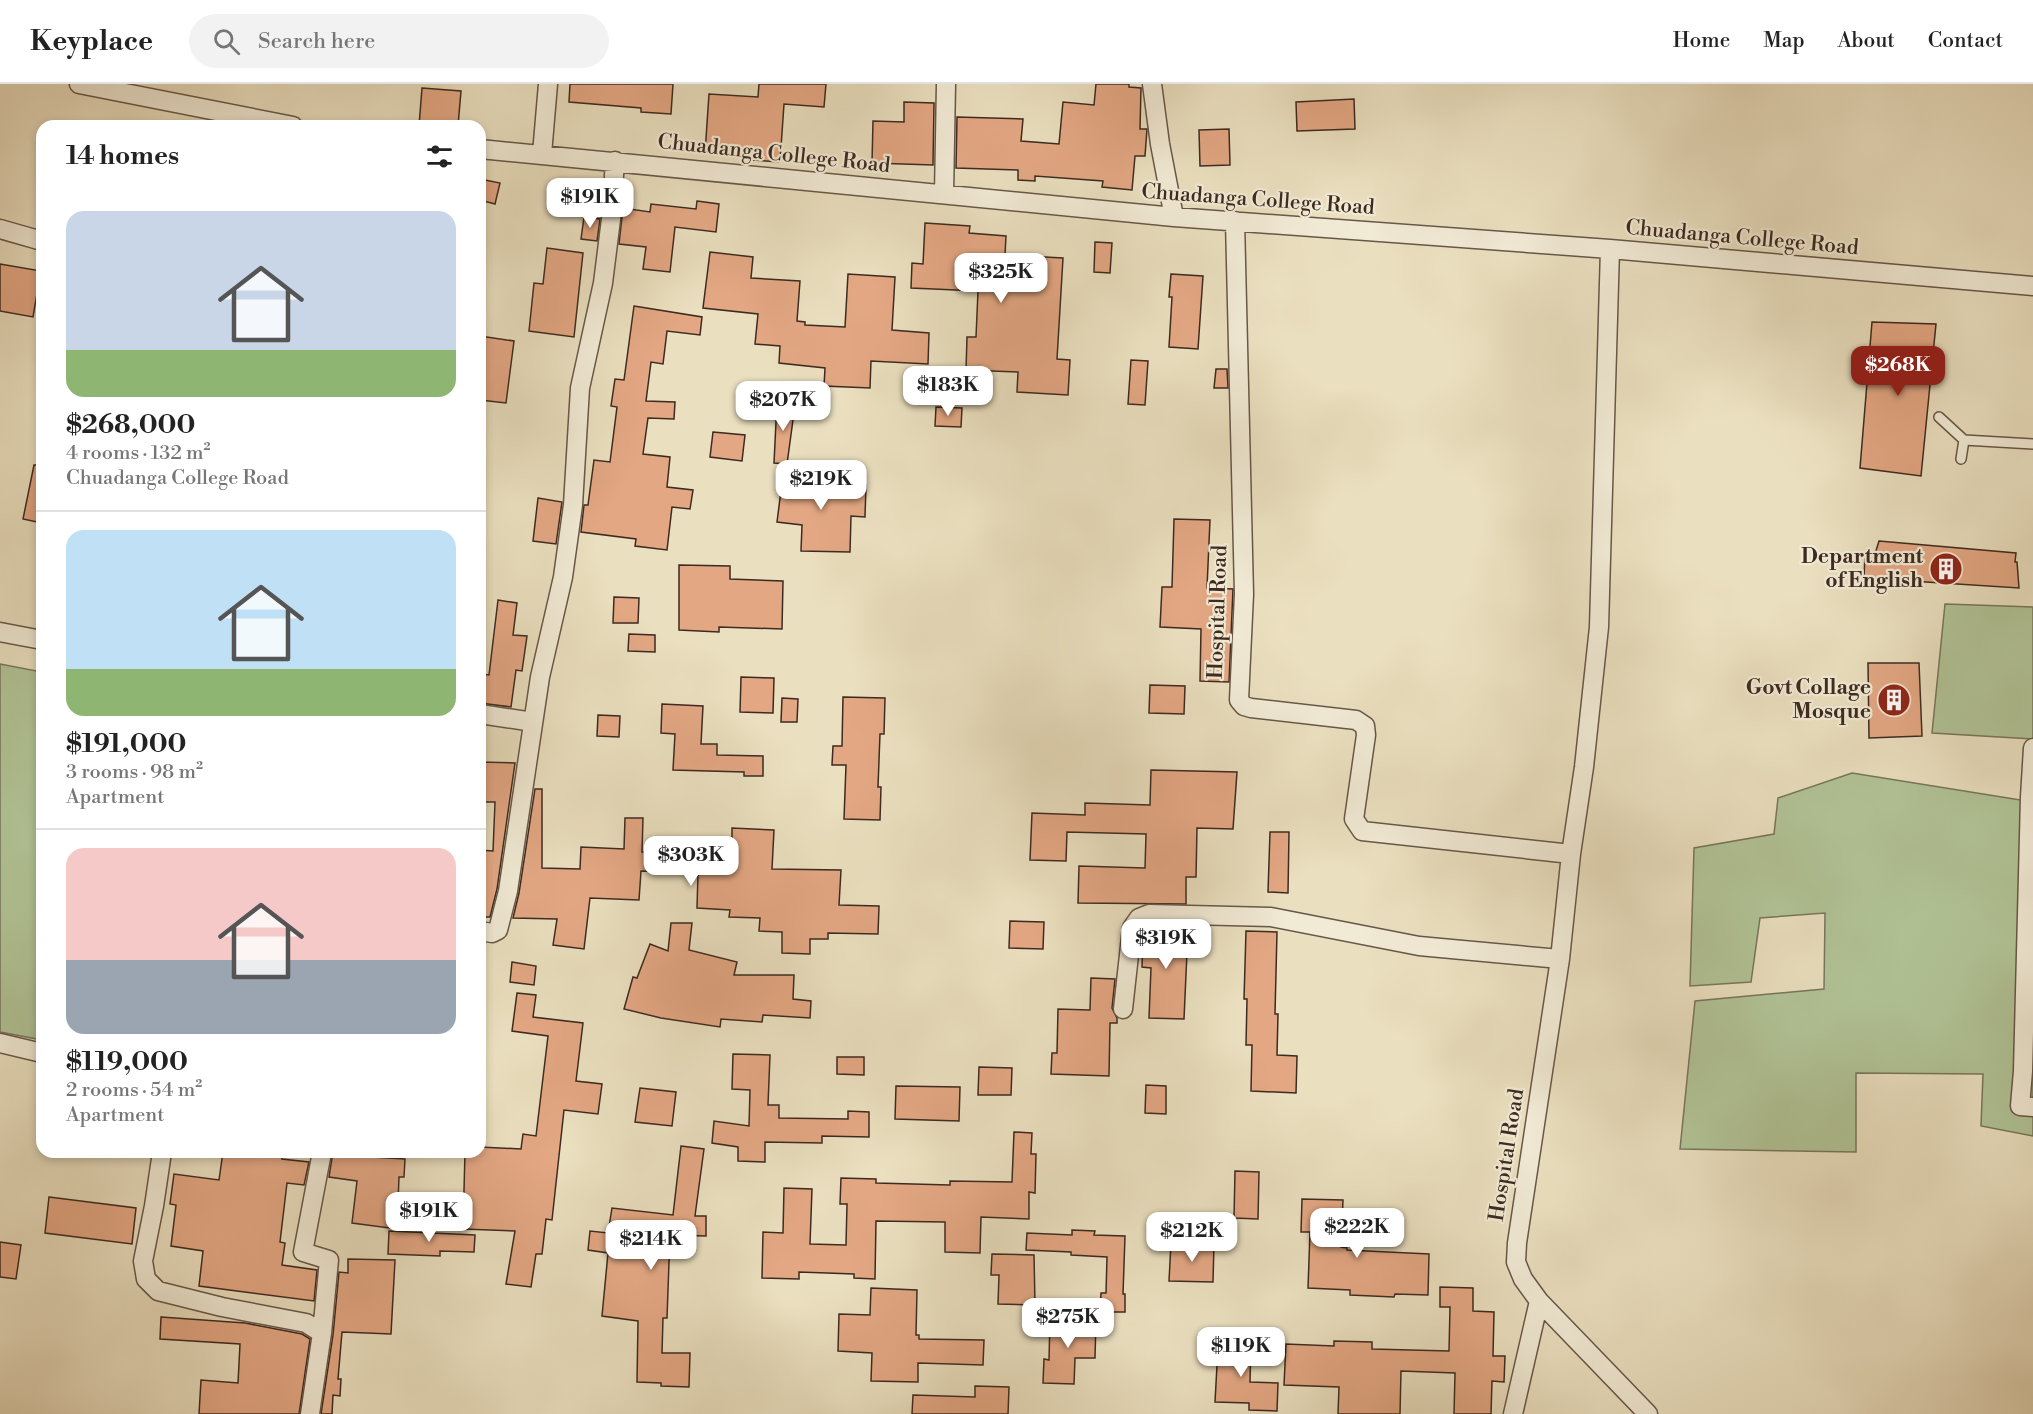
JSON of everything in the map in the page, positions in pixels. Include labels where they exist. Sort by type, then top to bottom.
[{"type":"street","points":[[79,84],[262,120]]},
{"type":"street","points":[[542,154],[548,84]]},
{"type":"street","points":[[944,194],[946,84]]},
{"type":"street","points":[[1152,84],[1160,144],[1174,217]]},
{"type":"street","name":"Chuadanga College Road","points":[[486,149],[1174,217],[1610,249],[2033,286]]},
{"type":"street","points":[[486,932],[492,933],[498,930],[508,891],[540,677],[563,577],[573,505],[580,388],[603,283],[615,161]]},
{"type":"street","name":"Hospital Road","points":[[1235,221],[1245,594],[1239,700],[1251,708],[1356,720],[1365,726],[1366,735],[1354,819],[1362,831],[1571,854]]},
{"type":"street","points":[[0,229],[36,239]]},
{"type":"street","name":"Hospital Road","points":[[1610,249],[1599,627],[1560,958],[1516,1262],[1523,1279],[1539,1301],[1648,1414]]},
{"type":"street","points":[[0,632],[36,639]]},
{"type":"street","points":[[486,715],[533,723]]},
{"type":"street","points":[[2033,748],[2020,1106],[2033,1107]]},
{"type":"street","points":[[1123,1009],[1132,928],[1139,918],[1149,914],[1270,917],[1419,946],[1560,958]]},
{"type":"street","points":[[0,1043],[36,1052]]},
{"type":"street","points":[[161,1158],[143,1261],[146,1279],[158,1291],[222,1307],[306,1323],[322,1333]]},
{"type":"street","points":[[309,1414],[322,1333],[329,1260],[303,1252],[321,1158]]},
{"type":"street","points":[[1512,1414],[1539,1301]]},
{"type":"lane","points":[[1939,417],[1964,440],[2033,444]]},
{"type":"lane","points":[[1961,459],[1964,440]]},
{"type":"green space","points":[[1945,604],[2033,607],[2033,739],[1932,733]]},
{"type":"green space","points":[[0,664],[36,671],[36,1039],[0,1032]]},
{"type":"green space","points":[[1852,773],[2033,802],[2033,1136],[1981,1126],[1983,1074],[1856,1073],[1856,1152],[1680,1149],[1695,1001],[1824,989],[1825,913],[1760,918],[1751,982],[1690,986],[1694,848],[1774,834],[1778,798]]},
{"type":"building","points":[[570,84],[673,84],[671,114],[641,112],[641,108],[569,102]]},
{"type":"building","points":[[759,84],[826,84],[824,107],[784,104],[780,162],[753,160],[753,156],[705,153],[709,94],[758,97]]},
{"type":"building","points":[[1096,84],[1129,84],[1129,87],[1141,88],[1140,129],[1147,129],[1145,156],[1135,156],[1132,190],[1102,187],[1103,181],[1035,176],[1035,181],[1018,180],[1018,170],[956,168],[957,117],[1023,119],[1021,141],[1059,144],[1063,102],[1094,105]]},
{"type":"building","points":[[422,88],[461,91],[459,120],[419,120]]},
{"type":"building","points":[[1354,99],[1355,129],[1297,131],[1296,102]]},
{"type":"building","points":[[904,102],[934,103],[933,165],[872,163],[873,121],[904,122]]},
{"type":"building","points":[[1229,129],[1230,165],[1200,166],[1199,130]]},
{"type":"building","points":[[486,180],[500,183],[495,204],[486,202]]},
{"type":"building","points":[[697,201],[719,204],[716,232],[675,227],[670,272],[643,269],[646,247],[619,244],[623,208],[650,212],[651,204],[696,209]]},
{"type":"building","points":[[584,217],[600,219],[597,241],[581,239]]},
{"type":"building","points":[[925,223],[970,226],[969,233],[1006,236],[1005,255],[1063,258],[1057,359],[1070,360],[1068,395],[1017,392],[1018,372],[966,370],[967,337],[976,337],[978,291],[911,288],[912,263],[923,264]]},
{"type":"building","points":[[1095,242],[1112,243],[1110,273],[1094,272]]},
{"type":"building","points":[[547,248],[583,253],[574,337],[529,331],[534,283],[543,284]]},
{"type":"building","points":[[710,252],[753,257],[751,278],[800,281],[797,321],[805,322],[805,325],[845,327],[848,274],[895,277],[892,330],[929,333],[928,364],[871,361],[870,388],[824,386],[825,368],[779,363],[780,346],[755,344],[758,314],[703,308]]},
{"type":"building","points":[[0,264],[36,270],[36,300],[33,317],[0,311]]},
{"type":"building","points":[[1171,274],[1203,276],[1198,349],[1169,347]]},
{"type":"building","points":[[634,306],[702,317],[700,335],[667,331],[663,364],[651,362],[646,401],[675,402],[674,419],[648,418],[643,454],[670,457],[667,487],[693,490],[690,509],[672,507],[667,550],[635,546],[636,539],[581,532],[584,505],[588,505],[594,460],[610,462],[617,407],[611,406],[615,379],[624,380]]},
{"type":"building","points":[[1872,322],[1936,324],[1921,476],[1860,468]]},
{"type":"building","points":[[486,337],[514,341],[506,403],[486,401]]},
{"type":"building","points":[[1131,360],[1148,361],[1145,405],[1128,404]]},
{"type":"building","points":[[1216,369],[1227,369],[1228,388],[1214,388]]},
{"type":"building","points":[[777,402],[795,405],[787,464],[774,463]]},
{"type":"building","points":[[936,407],[962,408],[961,427],[935,426]]},
{"type":"building","points":[[713,432],[745,435],[742,461],[710,457]]},
{"type":"building","points":[[34,465],[36,465],[36,522],[23,519]]},
{"type":"building","points":[[783,475],[834,477],[834,484],[866,485],[865,517],[851,516],[850,552],[801,551],[802,525],[777,522]]},
{"type":"building","points":[[538,498],[562,502],[556,544],[533,541]]},
{"type":"building","points":[[1174,519],[1210,520],[1207,588],[1233,589],[1229,682],[1200,681],[1201,629],[1160,627],[1162,587],[1172,587]]},
{"type":"building","name":"Department of English","points":[[1879,541],[2016,553],[2019,588],[1864,578],[1865,553],[1875,554]]},
{"type":"building","points":[[679,565],[730,566],[730,579],[783,581],[782,629],[719,627],[719,632],[679,630]]},
{"type":"building","points":[[614,597],[639,598],[638,623],[613,623]]},
{"type":"building","points":[[498,600],[517,603],[513,635],[527,636],[522,671],[516,670],[511,707],[486,704],[486,675],[489,675]]},
{"type":"building","points":[[629,634],[655,635],[655,652],[628,651]]},
{"type":"building","name":"Govt Collage Mosque","points":[[1868,663],[1919,663],[1922,736],[1869,738]]},
{"type":"building","points":[[741,677],[774,678],[773,713],[740,712]]},
{"type":"building","points":[[1150,685],[1185,686],[1184,714],[1149,713]]},
{"type":"building","points":[[843,697],[885,698],[884,734],[880,734],[878,787],[881,787],[880,820],[844,819],[846,765],[832,765],[833,746],[842,746]]},
{"type":"building","points":[[782,698],[798,699],[797,722],[781,722]]},
{"type":"building","points":[[662,704],[703,706],[701,744],[717,744],[717,755],[763,756],[763,776],[744,776],[744,772],[673,770],[675,734],[661,733]]},
{"type":"building","points":[[598,715],[620,716],[619,737],[597,736]]},
{"type":"building","points":[[486,762],[515,763],[497,889],[490,917],[486,917],[486,850],[493,851],[495,802],[486,802]]},
{"type":"building","points":[[1151,770],[1237,772],[1233,829],[1197,828],[1196,877],[1186,877],[1186,904],[1078,903],[1079,866],[1145,868],[1146,834],[1067,832],[1066,861],[1030,860],[1032,813],[1085,815],[1085,803],[1150,805]]},
{"type":"building","points":[[535,789],[542,789],[542,868],[580,869],[581,847],[624,849],[625,818],[643,818],[642,852],[691,854],[692,850],[732,851],[732,828],[774,830],[772,869],[841,870],[839,905],[879,906],[878,934],[828,933],[828,939],[810,939],[810,954],[782,953],[782,932],[759,931],[760,918],[729,917],[730,910],[697,908],[698,873],[641,871],[639,900],[590,898],[584,949],[553,945],[557,919],[513,918]]},
{"type":"building","points":[[1270,832],[1289,832],[1288,893],[1268,892]]},
{"type":"building","points":[[1010,921],[1044,922],[1043,949],[1009,948]]},
{"type":"building","points":[[671,923],[692,923],[689,950],[737,962],[734,975],[794,975],[793,999],[811,1001],[810,1018],[763,1015],[762,1022],[721,1019],[720,1027],[661,1018],[624,1009],[633,977],[637,978],[650,944],[668,951]]},
{"type":"building","points":[[1151,925],[1185,926],[1188,930],[1184,1019],[1149,1018],[1151,968],[1142,967],[1143,931]]},
{"type":"building","points":[[1246,931],[1277,932],[1275,1014],[1278,1014],[1277,1055],[1297,1056],[1296,1093],[1251,1091],[1252,1045],[1246,1045],[1247,999],[1244,999]]},
{"type":"building","points":[[512,962],[536,966],[534,985],[510,982]]},
{"type":"building","points":[[1091,978],[1115,979],[1112,1008],[1117,1023],[1110,1023],[1109,1076],[1051,1074],[1052,1053],[1057,1053],[1058,1009],[1090,1010]]},
{"type":"building","points":[[517,993],[536,995],[533,1017],[583,1023],[576,1081],[602,1084],[598,1114],[564,1110],[552,1220],[546,1219],[542,1254],[536,1254],[531,1287],[506,1284],[515,1231],[463,1229],[465,1158],[486,1158],[486,1147],[521,1149],[523,1134],[536,1136],[548,1036],[512,1031]]},
{"type":"building","points":[[733,1054],[770,1055],[768,1105],[779,1105],[779,1118],[848,1119],[848,1111],[869,1112],[869,1137],[822,1136],[822,1143],[765,1142],[765,1162],[738,1161],[738,1147],[712,1143],[714,1121],[749,1126],[750,1090],[732,1089]]},
{"type":"building","points":[[837,1057],[864,1057],[864,1075],[837,1074]]},
{"type":"building","points":[[979,1067],[1012,1068],[1011,1095],[978,1095]]},
{"type":"building","points":[[1146,1085],[1166,1086],[1166,1114],[1145,1113]]},
{"type":"building","points":[[896,1086],[960,1087],[959,1121],[895,1119]]},
{"type":"building","points":[[640,1088],[676,1092],[672,1126],[635,1122]]},
{"type":"building","points":[[1014,1132],[1032,1133],[1031,1154],[1036,1154],[1035,1193],[1029,1192],[1029,1219],[981,1217],[980,1253],[945,1252],[945,1222],[876,1221],[875,1279],[854,1278],[854,1274],[799,1272],[799,1279],[762,1278],[763,1232],[783,1233],[784,1188],[812,1189],[810,1244],[846,1245],[847,1204],[840,1204],[841,1178],[876,1179],[876,1183],[950,1185],[950,1181],[1012,1182]]},
{"type":"building","points":[[681,1146],[704,1149],[695,1216],[706,1216],[706,1236],[670,1235],[667,1318],[663,1318],[662,1353],[690,1353],[689,1387],[637,1382],[638,1321],[602,1316],[608,1253],[588,1250],[590,1231],[608,1233],[612,1208],[673,1215]]},
{"type":"building","points":[[222,1158],[282,1158],[309,1162],[304,1185],[287,1183],[280,1242],[285,1243],[282,1265],[317,1270],[314,1301],[199,1286],[203,1251],[171,1246],[176,1205],[170,1204],[174,1174],[219,1180]]},
{"type":"building","points":[[332,1158],[405,1159],[404,1177],[399,1177],[397,1229],[352,1223],[357,1181],[329,1177]]},
{"type":"building","points":[[1235,1171],[1259,1172],[1258,1219],[1234,1218]]},
{"type":"building","points":[[49,1197],[136,1208],[132,1244],[45,1233]]},
{"type":"building","points":[[1302,1199],[1343,1200],[1341,1247],[1347,1250],[1429,1254],[1428,1295],[1395,1294],[1394,1297],[1350,1295],[1350,1290],[1308,1288],[1310,1232],[1301,1232]]},
{"type":"building","points":[[1072,1230],[1095,1231],[1094,1235],[1125,1236],[1123,1294],[1125,1294],[1125,1312],[1100,1312],[1101,1293],[1106,1293],[1107,1257],[1071,1255],[1071,1252],[1026,1250],[1027,1233],[1072,1235]]},
{"type":"building","points":[[389,1231],[475,1235],[474,1252],[440,1251],[440,1256],[388,1254]]},
{"type":"building","points":[[0,1242],[21,1245],[16,1279],[0,1277]]},
{"type":"building","points":[[1171,1243],[1214,1244],[1213,1282],[1169,1281]]},
{"type":"building","points":[[992,1254],[1034,1255],[1035,1305],[998,1304],[999,1275],[991,1275]]},
{"type":"building","points":[[348,1259],[395,1260],[391,1334],[342,1332],[338,1379],[341,1379],[340,1396],[333,1395],[332,1414],[321,1414],[333,1335],[339,1272],[348,1273]]},
{"type":"building","points":[[1440,1287],[1473,1288],[1473,1311],[1494,1312],[1493,1356],[1505,1356],[1504,1382],[1492,1381],[1491,1414],[1454,1414],[1455,1373],[1401,1371],[1400,1414],[1338,1414],[1339,1387],[1284,1385],[1286,1344],[1334,1346],[1334,1341],[1372,1342],[1372,1349],[1449,1351],[1450,1307],[1440,1307]]},
{"type":"building","points":[[871,1288],[917,1290],[916,1335],[919,1335],[919,1339],[984,1340],[983,1365],[918,1363],[918,1382],[871,1381],[872,1353],[838,1351],[839,1314],[870,1315]]},
{"type":"building","points":[[161,1317],[245,1323],[302,1334],[310,1339],[299,1414],[199,1414],[201,1380],[238,1383],[240,1344],[160,1339]]},
{"type":"building","points":[[1050,1319],[1096,1320],[1095,1358],[1075,1358],[1074,1384],[1043,1383],[1044,1359],[1049,1360]]},
{"type":"building","points":[[1214,1340],[1251,1340],[1250,1382],[1278,1383],[1277,1411],[1249,1410],[1249,1403],[1215,1402],[1217,1365],[1214,1365]]},
{"type":"building","points":[[975,1386],[1009,1387],[1008,1414],[912,1414],[913,1395],[975,1397]]},
{"type":"place","name":"Department of English","points":[[1946,569]]},
{"type":"place","name":"Govt Collage Mosque","points":[[1894,700]]}]
